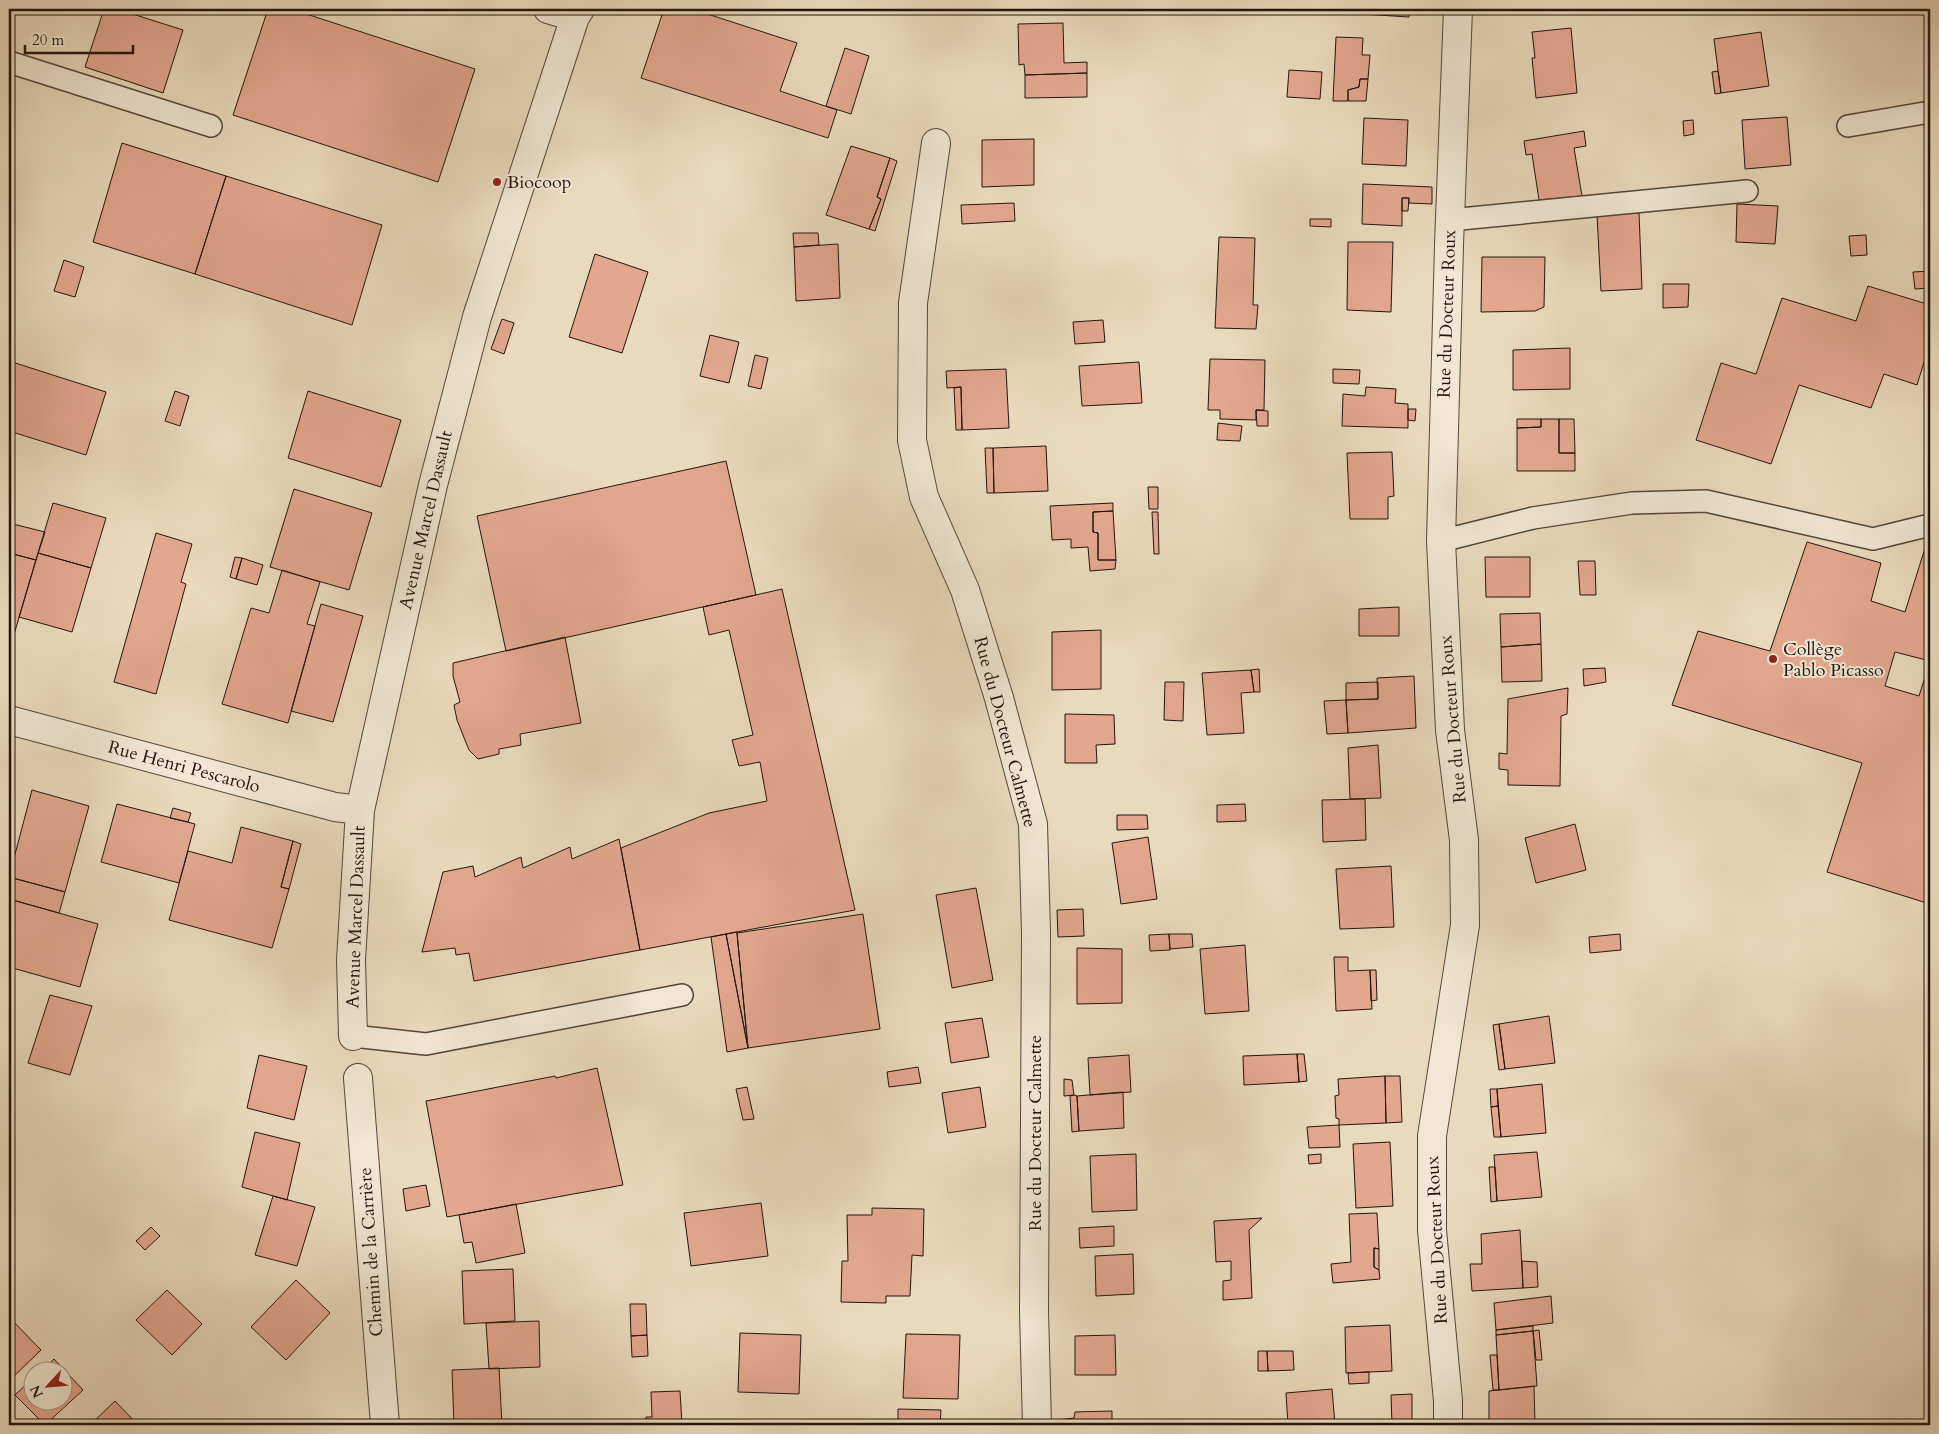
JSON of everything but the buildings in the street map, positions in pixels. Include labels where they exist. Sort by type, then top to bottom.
[{"type":"street","name":"Avenue Marcel Dassault","points":[[353,1036],[351,960],[360,810],[433,484],[477,317],[578,13],[548,9]]},
{"type":"street","name":"Rue du Docteur Roux","points":[[1448,1425],[1448,1401],[1432,1230],[1432,1136],[1465,924],[1464,840],[1450,730],[1441,541],[1458,9]]},
{"type":"street","name":"Rue du Docteur Calmette","points":[[936,143],[914,303],[912,440],[924,497],[965,590],[999,698],[1033,824],[1036,933],[1034,1311],[1037,1425]]},
{"type":"street","name":"Rue Henri Pescarolo","points":[[9,720],[335,807],[360,810]]},
{"type":"street","name":"Chemin de la Carrière","points":[[358,1078],[385,1425]]},
{"type":"lane","points":[[9,62],[211,126]]},
{"type":"lane","points":[[1848,126],[1930,112]]},
{"type":"lane","points":[[1450,220],[1747,191]]},
{"type":"lane","points":[[1441,541],[1533,518],[1632,503],[1706,502],[1873,540],[1926,526]]},
{"type":"lane","points":[[353,1036],[426,1044],[682,995]]},
{"type":"place","name":"Biocoop","points":[[497,182]]},
{"type":"place","name":"Collège Pablo Picasso","points":[[1773,659]]}]
